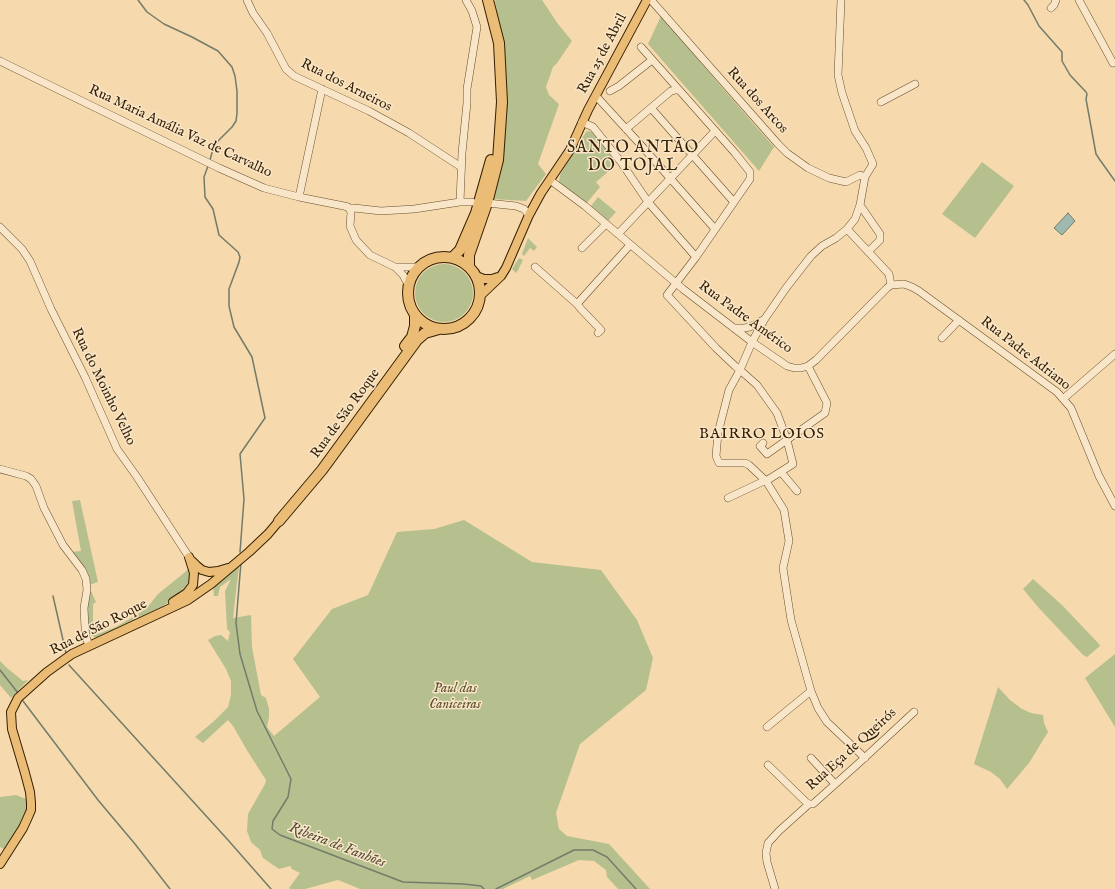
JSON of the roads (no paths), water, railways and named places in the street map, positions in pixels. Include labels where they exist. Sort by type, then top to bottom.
[{"type":"highway","points":[[452,258],[460,250],[476,213],[491,157],[495,101],[492,43],[482,0]]},
{"type":"highway","points":[[469,267],[469,255],[487,203],[498,160],[502,102],[499,43],[488,0]]},
{"type":"highway","points":[[439,257],[452,258],[461,261],[469,267],[476,276],[480,296],[476,309],[470,318],[456,327],[439,329],[421,321],[414,314],[409,303],[408,291],[411,279],[418,267],[427,261],[439,257]]},
{"type":"highway","name":"Rua de São Roque","points":[[279,521],[412,337],[415,326],[414,314]]},
{"type":"highway","name":"Rua de São Roque","points":[[279,521],[322,470],[417,340],[426,333],[439,329]]},
{"type":"main road","name":"Rua 25 de Abril","points":[[480,296],[501,276],[511,257],[528,215],[570,150],[582,122],[647,0]]},
{"type":"main road","points":[[476,276],[492,280],[501,276]]},
{"type":"main road","name":"Rua de São Roque","points":[[0,864],[28,817],[31,803],[30,792],[12,729],[11,719],[13,707],[18,698],[47,672],[72,654],[188,600],[211,584],[249,552],[279,521]]},
{"type":"main road","points":[[189,557],[202,570],[209,572],[230,567]]},
{"type":"main road","points":[[165,610],[172,603],[187,593],[193,584],[194,573],[189,557]]},
{"type":"main road","points":[[194,573],[202,580],[211,584]]},
{"type":"street","name":"Rua dos Arneiros","points":[[247,0],[286,69],[294,76],[369,111],[409,133],[461,167]]},
{"type":"street","points":[[460,202],[467,89],[477,27],[472,11],[466,0]]},
{"type":"street","name":"Rua dos Arcos","points":[[651,0],[786,152],[808,168],[829,178],[846,182],[860,175],[865,177]]},
{"type":"street","points":[[749,339],[811,256],[822,246],[836,238],[855,219],[860,204],[865,177],[873,164],[856,131],[842,93],[838,75],[841,0]]},
{"type":"street","points":[[1051,8],[1056,0]]},
{"type":"street","points":[[1079,0],[1113,63]]},
{"type":"street","points":[[641,47],[739,159],[750,175],[750,179],[733,201],[696,257],[667,295],[716,348],[757,386],[777,413],[787,440],[793,464],[765,481],[728,498]]},
{"type":"street","points":[[610,90],[619,86],[652,60]]},
{"type":"street","name":"Rua Maria Amália Vaz de Carvalho","points":[[0,61],[219,168],[264,188],[299,197],[347,206],[350,210],[354,208],[381,211],[414,209],[460,202],[472,202]]},
{"type":"street","points":[[880,102],[915,84]]},
{"type":"street","points":[[299,197],[322,89]]},
{"type":"street","points":[[626,129],[671,91],[679,90]]},
{"type":"street","points":[[596,96],[714,229]]},
{"type":"street","points":[[651,108],[733,201]]},
{"type":"street","points":[[582,122],[593,127],[621,162],[648,202],[696,257]]},
{"type":"street","points":[[618,234],[715,131]]},
{"type":"street","name":"Rua Padre Américo","points":[[550,180],[606,224],[676,284],[733,328],[787,366],[794,368],[808,366]]},
{"type":"street","points":[[487,203],[516,206],[524,209],[528,215]]},
{"type":"street","points":[[860,204],[880,234],[880,240],[868,252]]},
{"type":"street","points":[[350,210],[350,226],[356,240],[370,255],[395,267],[403,275],[409,286]]},
{"type":"street","points":[[582,248],[606,224]]},
{"type":"street","name":"Rua do Moinho Velho","points":[[0,227],[22,249],[30,261],[51,309],[117,448],[189,557]]},
{"type":"street","points":[[763,442],[760,446],[767,454],[825,413],[827,403],[808,366],[816,360],[891,285],[889,274],[846,229]]},
{"type":"street","points":[[577,304],[630,245]]},
{"type":"street","points":[[395,267],[418,267]]},
{"type":"street","points":[[535,267],[577,304],[601,330],[598,333]]},
{"type":"street","name":"Rua Padre Adriano","points":[[891,285],[904,284],[919,291],[1057,392],[1071,408],[1099,476],[1115,506]]},
{"type":"street","points":[[733,328],[740,329],[750,327],[764,320]]},
{"type":"street","points":[[942,338],[958,320]]},
{"type":"street","points":[[750,327],[749,339],[740,370],[729,390],[718,433],[716,456],[719,463],[745,463],[750,465],[771,488],[784,510],[789,541],[783,568],[791,620],[811,691],[818,708],[827,722],[865,758]]},
{"type":"street","points":[[1064,399],[1115,354]]},
{"type":"street","points":[[0,469],[26,476],[31,479],[36,486],[44,508],[63,545],[82,570],[86,579],[87,590],[84,604],[84,621],[89,646]]},
{"type":"street","points":[[781,472],[797,491]]},
{"type":"street","points":[[767,727],[811,691]]},
{"type":"street","name":"Rua Eça de Queirós","points":[[775,889],[767,862],[766,853],[768,843],[808,803],[813,804],[914,712]]},
{"type":"street","points":[[811,758],[835,784]]},
{"type":"street","points":[[768,765],[808,803]]},
{"type":"water","points":[[1068,213],[1075,221],[1062,235],[1054,228]]},
{"type":"waterway","name":"Ribeira de Fanhões","points":[[138,0],[147,12],[164,24],[218,51],[232,67],[237,91],[236,121],[219,140],[213,149],[210,160]]},
{"type":"waterway","points":[[1024,0],[1039,26],[1062,52],[1062,61],[1070,75],[1086,92],[1096,154],[1115,181]]},
{"type":"waterway","name":"Ribeira de Fanhões","points":[[208,166],[204,177],[205,197],[213,209],[219,235],[238,252],[240,257],[229,289],[229,306],[234,327],[252,357],[265,418],[240,454],[244,499],[240,552]]},
{"type":"waterway","name":"Ribeira de Fanhões","points":[[241,562],[236,623],[240,654],[257,711],[291,779],[288,797],[273,821],[272,829],[280,835],[403,882],[464,884],[481,886],[484,889]]},
{"type":"waterway","points":[[53,596],[66,653]]},
{"type":"waterway","points":[[69,665],[271,889]]},
{"type":"waterway","points":[[0,670],[18,693]]},
{"type":"waterway","points":[[23,701],[98,800],[170,889]]},
{"type":"waterway","name":"Ribeira de Fanhões","points":[[496,889],[574,850],[593,850],[607,857],[636,889]]},
{"type":"district","name":"SANTO ANTÃO DO TOJAL","points":[[633,158]]},
{"type":"district","name":"BAIRRO LOIOS","points":[[762,435]]},
{"type":"park label","name":"Paul das Caniceiras","points":[[455,698]]}]
